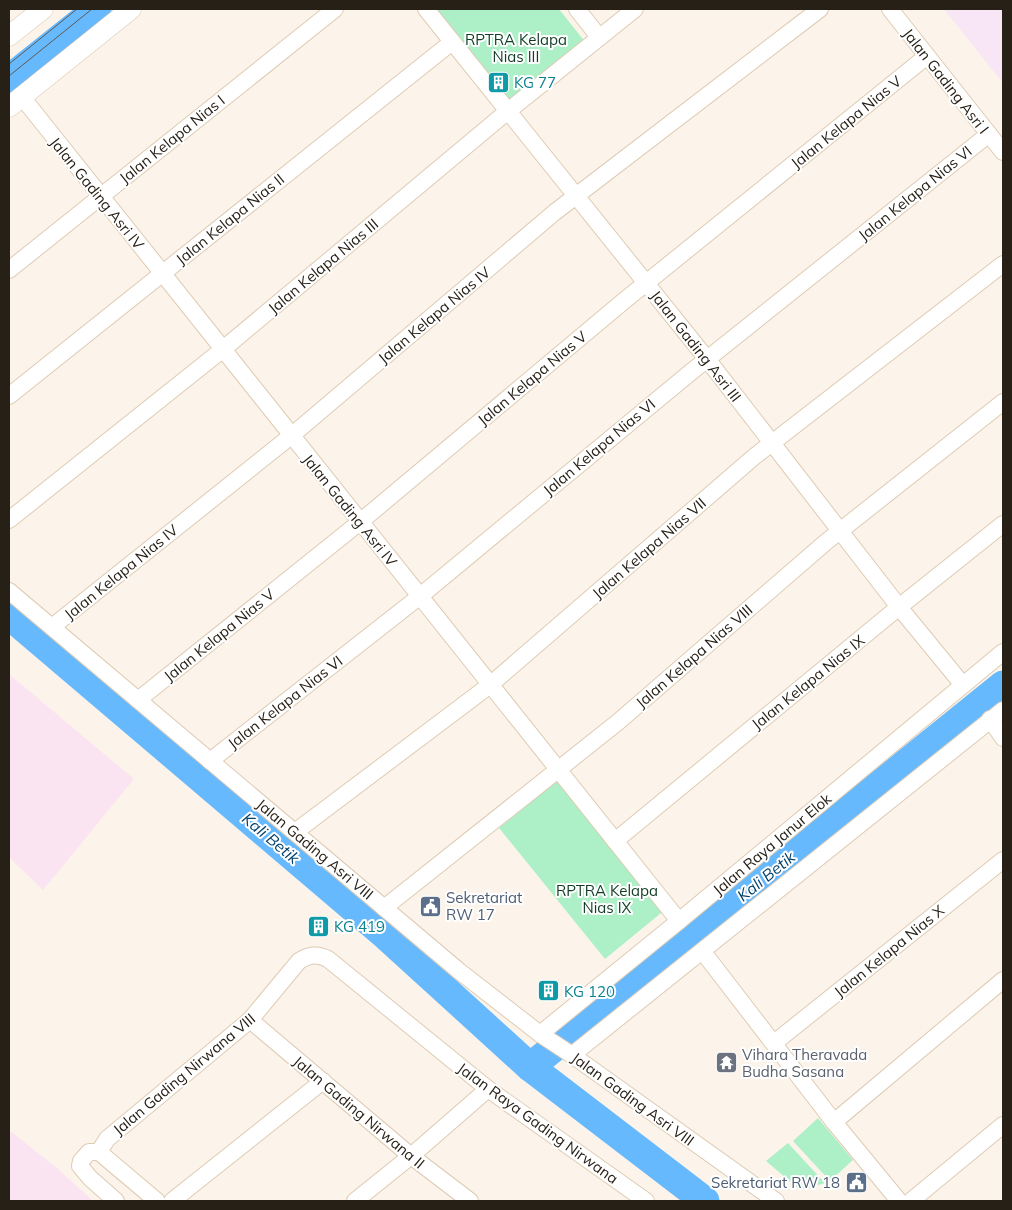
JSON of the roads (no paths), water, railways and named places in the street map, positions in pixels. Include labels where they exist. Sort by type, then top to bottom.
[{"type":"street","points":[[9,36],[43,9]]},
{"type":"street","points":[[15,102],[131,9]]},
{"type":"street","name":"Jalan Kelapa Nias I","points":[[9,270],[336,9]]},
{"type":"street","name":"Jalan Gading Asri III","points":[[426,9],[577,195],[899,607],[963,685]]},
{"type":"street","points":[[577,9],[599,37]]},
{"type":"street","name":"Jalan Kelapa Nias III","points":[[9,520],[222,350],[508,111],[635,9]]},
{"type":"street","name":"Jalan Kelapa Nias IV","points":[[52,627],[291,436],[577,195],[820,9]]},
{"type":"street","name":"Jalan Gading Asri I","points":[[890,9],[1003,152]]},
{"type":"street","name":"Jalan Kelapa Nias II","points":[[9,396],[452,42]]},
{"type":"street","name":"Jalan Kelapa Nias V","points":[[138,700],[360,522],[617,307],[927,56]]},
{"type":"street","name":"Jalan Gading Asri IV","points":[[15,102],[100,197],[679,922]]},
{"type":"street","name":"Jalan Kelapa Nias VI","points":[[210,761],[419,596],[707,359],[989,134]]},
{"type":"street","name":"Jalan Kelapa Nias VII","points":[[295,832],[490,685],[755,456],[1003,264]]},
{"type":"street","name":"Jalan Kelapa Nias VIII","points":[[384,908],[618,722],[840,531],[1003,402]]},
{"type":"street","name":"Jalan Kelapa Nias IX","points":[[615,841],[899,607],[1003,524]]},
{"type":"street","name":"Jalan Gading Asri VIII","points":[[9,591],[459,971],[541,1035],[776,1201]]},
{"type":"street","name":"Jalan Raya Janur Elok","points":[[541,1035],[1003,652]]},
{"type":"street","points":[[571,1055],[703,952],[997,715],[1003,738]]},
{"type":"street","name":"Jalan Kelapa Nias X","points":[[774,1043],[1003,860]]},
{"type":"street","points":[[703,952],[834,1122],[899,1201]]},
{"type":"street","name":"Jalan Gading Nirwana VIII","points":[[116,1201],[90,1178],[80,1166],[81,1161],[89,1152],[99,1152],[107,1139],[250,1020],[299,961],[307,957],[322,956],[328,959],[431,1043]]},
{"type":"street","points":[[834,1122],[1003,980]]},
{"type":"street","name":"Jalan Gading Nirwana II","points":[[250,1020],[411,1156],[470,1201]]},
{"type":"street","name":"Jalan Raya Gading Nirwana","points":[[431,1043],[488,1089],[646,1201]]},
{"type":"street","points":[[172,1201],[323,1081]]},
{"type":"street","points":[[355,1201],[411,1156],[488,1089]]},
{"type":"street","points":[[911,1201],[1003,1125]]},
{"type":"street","points":[[99,1152],[157,1201]]},
{"type":"waterway","points":[[9,79],[97,9]]},
{"type":"waterway","name":"Kali Betik","points":[[9,615],[385,935],[530,1067],[705,1201]]},
{"type":"waterway","name":"Kali Betik","points":[[530,1067],[1003,685]]},
{"type":"tram line","points":[[9,64],[77,9]]},
{"type":"tram line","points":[[9,76],[92,9]]},
{"type":"place","name":"KG 77","points":[[498,82]]},
{"type":"place","name":"Sekretariat RW 17","points":[[430,906]]},
{"type":"place","name":"KG 419","points":[[318,926]]},
{"type":"place","name":"KG 120","points":[[548,991]]},
{"type":"place","name":"Vihara Theravada Budha Sasana","points":[[726,1063]]},
{"type":"place","name":"Sekretariat RW 18","points":[[856,1182]]},
{"type":"park label","name":"RPTRA Kelapa Nias III","points":[[516,48]]},
{"type":"park label","name":"RPTRA Kelapa Nias IX","points":[[607,898]]}]
